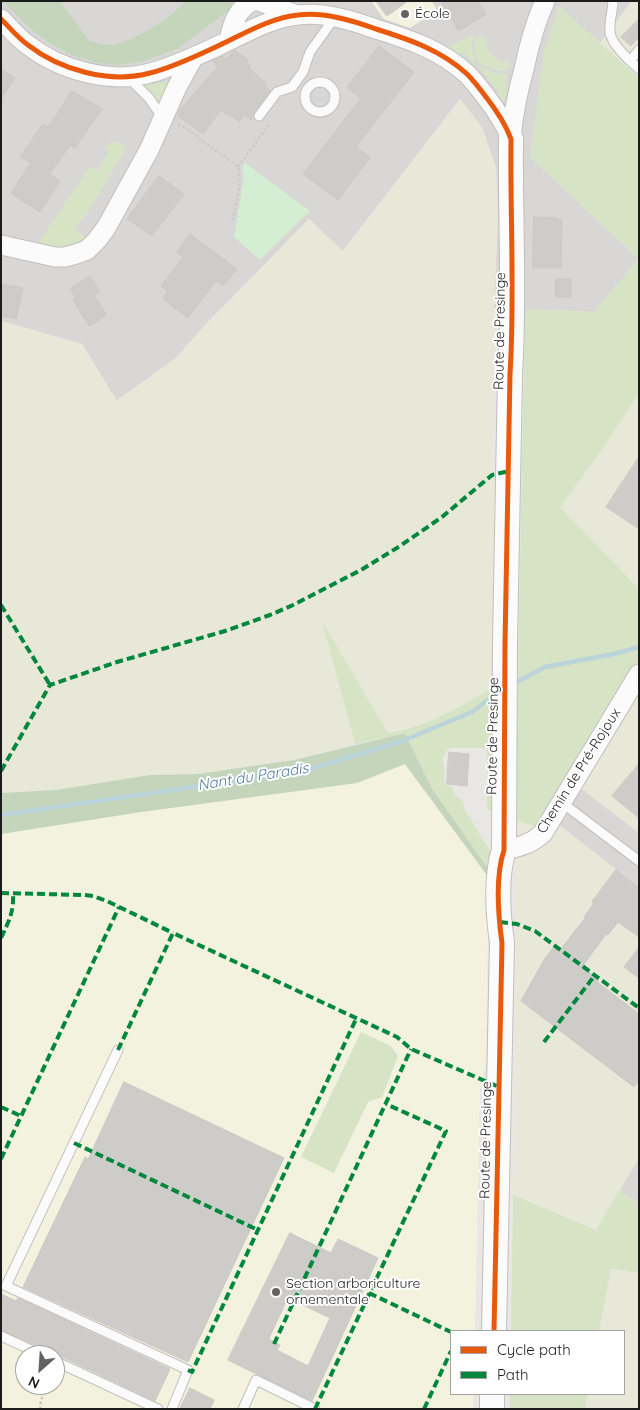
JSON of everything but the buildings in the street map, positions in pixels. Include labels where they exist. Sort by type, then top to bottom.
[{"type":"street","name":"Route de Presinge","points":[[494,1330],[502,943],[499,902],[500,862],[504,850],[506,624],[513,270],[511,139],[519,85],[531,37],[545,1]]},
{"type":"street","points":[[229,40],[236,17],[250,2],[297,14],[335,17],[405,38],[439,54],[468,75],[500,116],[511,139]]},
{"type":"street","points":[[1,19],[27,45],[56,62],[86,72],[127,76],[149,74],[193,58],[253,29],[297,14]]},
{"type":"street","points":[[1,245],[55,257],[65,257],[87,250],[106,228],[149,150],[193,58]]},
{"type":"street","name":"Chemin de Pré-Rojoux","points":[[504,850],[525,846],[536,840],[543,833],[630,695],[639,674]]},
{"type":"street","points":[[492,1395],[492,1409]]},
{"type":"lane","points":[[613,2],[611,37],[639,69]]},
{"type":"lane","points":[[259,116],[277,92],[292,87],[299,78],[310,52],[335,17]]},
{"type":"lane","points":[[630,60],[639,50]]},
{"type":"lane","points":[[127,76],[149,98],[163,118]]},
{"type":"lane","points":[[299,78],[309,86]]},
{"type":"lane","points":[[561,802],[639,861]]},
{"type":"lane","points":[[118,1050],[6,1286],[188,1370],[172,1409]]},
{"type":"lane","points":[[1,1336],[20,1345]]},
{"type":"lane","points":[[65,1366],[158,1409]]},
{"type":"lane","points":[[243,1409],[256,1380],[315,1409]]},
{"type":"path","points":[[163,118],[184,127],[238,167],[240,178],[239,190],[232,221]]},
{"type":"path","points":[[40,1409],[44,1395]]},
{"type":"shaded area","points":[[1,1],[632,1],[600,43],[558,7],[530,157],[639,259],[594,312],[494,308],[498,217],[496,167],[460,99],[342,252],[309,219],[207,323],[176,358],[116,401],[82,344],[1,321]]},
{"type":"shaded area","points":[[3,1],[60,1],[89,41],[104,45],[127,41],[150,29],[180,7],[185,1],[230,1],[233,3],[228,11],[177,49],[144,61],[119,65],[98,63],[74,56],[49,43],[27,26]]},
{"type":"shaded area","name":"École","points":[[371,1],[432,1],[437,10],[410,28],[384,19]]},
{"type":"shaded area","points":[[632,1],[636,1],[639,4],[639,78],[600,43]]},
{"type":"shaded area","points":[[460,99],[482,127],[496,167],[498,217],[494,308],[492,475],[498,484],[493,687],[441,717],[403,731],[388,733],[323,623],[355,744],[294,760],[198,774],[150,775],[56,790],[1,793],[1,321],[82,344],[117,401],[176,358],[207,323],[309,219],[343,251]]},
{"type":"shaded area","points":[[639,393],[639,589],[560,507],[602,450]]},
{"type":"shaded area","points":[[639,660],[639,833],[565,776],[622,683]]},
{"type":"shaded area","points":[[405,733],[431,787],[491,873],[489,878],[405,764],[357,783],[141,812],[1,834],[1,793],[56,790],[150,775],[198,774],[294,760]]},
{"type":"shaded area","points":[[405,764],[489,878],[486,1062],[480,1090],[475,1330],[450,1330],[450,1395],[473,1395],[473,1409],[1,1409],[1,834],[141,812],[357,783]]},
{"type":"shaded area","points":[[565,776],[639,833],[639,888],[543,812]]},
{"type":"shaded area","points":[[543,812],[639,888],[639,1158],[596,1230],[513,1195],[515,820],[535,825]]},
{"type":"shaded area","points":[[639,1158],[639,1204],[619,1190]]},
{"type":"shaded area","points":[[611,1269],[639,1273],[639,1409],[585,1409],[588,1395],[625,1395],[625,1330],[599,1330]]},
{"type":"green space","points":[[559,6],[639,78],[639,259],[530,157],[544,51]]},
{"type":"green space","points":[[474,34],[472,43],[475,64],[462,52],[459,56],[450,51],[451,46]]},
{"type":"green space","points":[[478,36],[486,38],[488,50],[496,59],[503,63],[510,60],[508,70],[500,71],[479,64],[475,50],[475,42]]},
{"type":"green space","points":[[478,66],[495,73],[508,73],[505,86],[509,87],[504,99],[500,101],[496,97],[499,93]]},
{"type":"green space","points":[[170,81],[160,110],[142,87]]},
{"type":"green space","points":[[115,142],[120,143],[126,148],[87,214],[74,227],[85,237],[84,239],[62,247],[40,245],[41,239],[90,166],[97,171],[109,151],[103,147]]},
{"type":"green space","points":[[245,163],[310,211],[260,260],[234,237],[244,176],[242,168]]},
{"type":"green space","points":[[639,259],[639,393],[602,450],[560,507],[639,589],[639,660],[622,683],[535,826],[515,820],[525,309],[594,312]]},
{"type":"green space","points":[[322,621],[388,733],[409,729],[429,722],[493,687],[492,810],[489,811],[487,808],[487,748],[449,748],[443,756],[445,785],[452,787],[454,794],[463,802],[465,810],[493,856],[491,873],[431,787],[405,733],[355,744]]},
{"type":"green space","points":[[361,1032],[391,1046],[398,1056],[382,1097],[368,1102],[334,1173],[301,1157]]},
{"type":"green space","points":[[619,1190],[639,1204],[639,1273],[611,1269],[599,1330],[511,1330],[513,1195],[596,1230]]},
{"type":"green space","points":[[510,1395],[588,1395],[585,1409],[510,1409]]},
{"type":"waterway","name":"Nant du Paradis","points":[[519,681],[545,667],[614,654],[639,647]]},
{"type":"waterway","name":"Nant du Paradis","points":[[1,815],[303,771],[402,741],[472,712],[492,697]]},
{"type":"marked path","points":[[1,771],[50,685],[117,662],[225,631],[293,605],[361,570],[400,546],[442,517],[492,475],[509,471]]},
{"type":"marked path","points":[[1,605],[50,685]]},
{"type":"marked path","points":[[1,893],[93,896],[173,933]]},
{"type":"marked path","points":[[1,938],[12,911],[13,893]]},
{"type":"marked path","points":[[1,1159],[119,907]]},
{"type":"marked path","points":[[500,922],[517,924],[535,931],[639,1008]]},
{"type":"marked path","points":[[118,1050],[173,933],[397,1037],[411,1049],[499,1087]]},
{"type":"marked path","points":[[544,1042],[595,975]]},
{"type":"marked path","points":[[188,1370],[192,1372],[356,1019]]},
{"type":"marked path","points":[[274,1344],[411,1049]]},
{"type":"marked path","points":[[315,1409],[446,1131],[386,1104]]},
{"type":"marked path","points":[[1,1107],[21,1116]]},
{"type":"marked path","points":[[74,1143],[258,1230]]},
{"type":"marked path","points":[[369,1293],[450,1332]]},
{"type":"marked path","points":[[424,1409],[450,1353]]},
{"type":"cycle path","points":[[1,19],[24,42],[55,61],[70,68],[102,76],[119,77],[135,76],[168,68],[258,27],[288,16],[308,14],[337,18],[412,41],[446,58],[472,79],[497,112],[511,139],[512,315],[505,643],[504,850],[498,884],[502,943],[494,1330]]},
{"type":"place","name":"École","points":[[405,14]]},
{"type":"place","name":"Section arboriculture ornementale","points":[[276,1292]]}]
